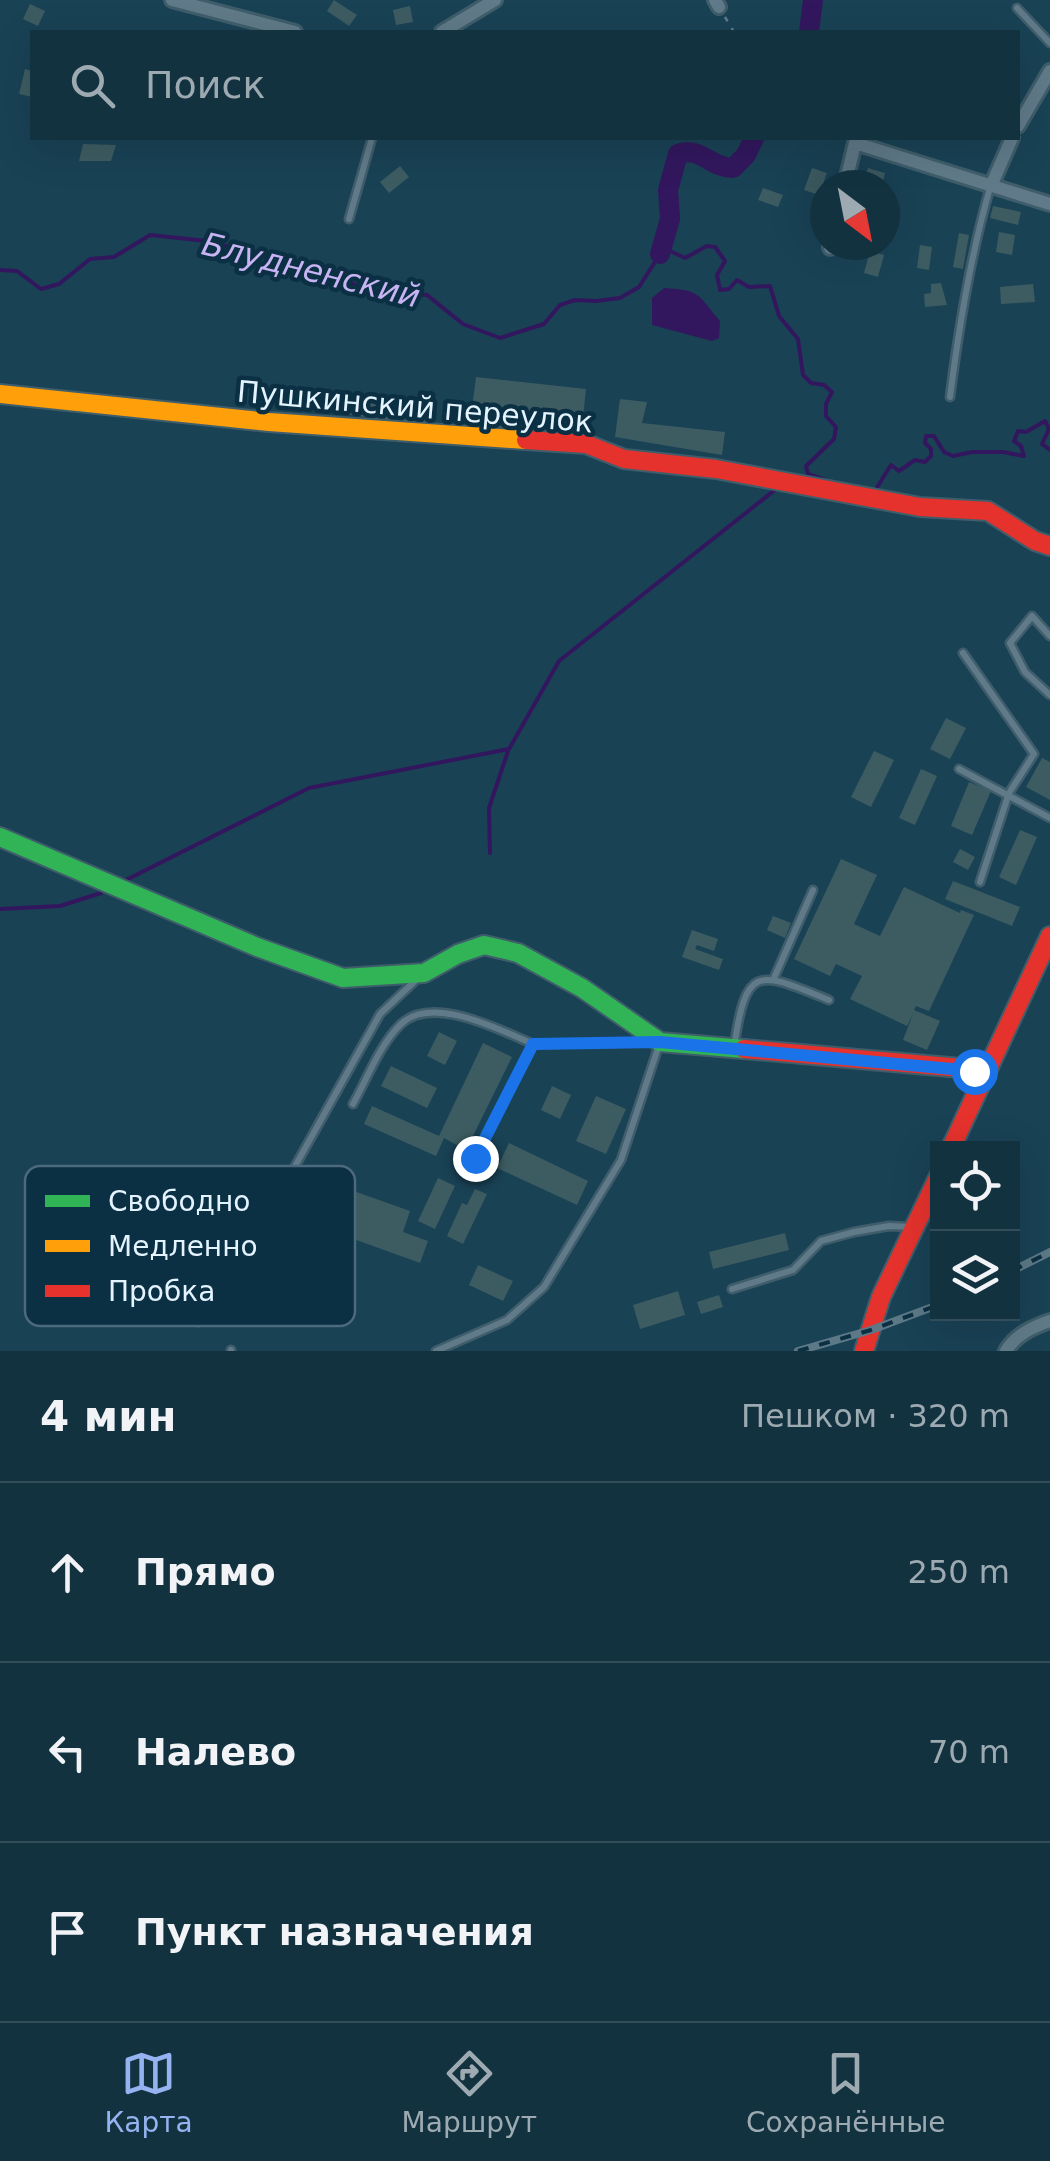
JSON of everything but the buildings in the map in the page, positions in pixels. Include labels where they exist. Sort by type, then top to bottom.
[{"type":"street","points":[[172,0],[287,30]]},
{"type":"street","points":[[445,30],[495,0]]},
{"type":"street","points":[[1020,123],[1050,71]]},
{"type":"street","points":[[991,186],[1011,140]]},
{"type":"street","points":[[849,170],[855,143],[1050,204]]},
{"type":"street","name":"Пушкинский переулок","points":[[0,394],[269,422],[586,444],[624,460],[716,468],[920,508],[988,511],[1035,541],[1050,546]]},
{"type":"street","points":[[0,838],[320,972],[344,978],[424,974],[484,944],[499,947],[582,988],[660,1042],[961,1068],[986,1075]]},
{"type":"street","points":[[954,1141],[1050,936]]},
{"type":"street","points":[[864,1351],[882,1297],[930,1194]]},
{"type":"street","points":[[1006,1351],[1010,1343],[1032,1328],[1050,1321]]},
{"type":"lane","points":[[1017,8],[1050,43]]},
{"type":"lane","points":[[350,219],[371,140]]},
{"type":"lane","points":[[950,397],[960,314],[991,186]]},
{"type":"lane","points":[[1050,636],[1032,616],[1010,643],[1025,672],[1050,695]]},
{"type":"lane","points":[[963,653],[1034,754],[1009,794],[980,882]]},
{"type":"lane","points":[[959,769],[1050,818]]},
{"type":"lane","points":[[774,978],[813,890]]},
{"type":"lane","points":[[295,1166],[380,1014],[424,974]]},
{"type":"lane","points":[[734,1050],[740,1008],[746,992],[760,980],[774,978],[829,1000]]},
{"type":"lane","points":[[353,1104],[393,1034],[402,1022],[416,1014],[447,1013],[471,1018],[533,1044],[660,1042],[621,1160],[544,1288],[507,1320],[436,1351]]},
{"type":"lane","points":[[475,1158],[533,1044]]},
{"type":"lane","points":[[732,1290],[793,1270],[821,1241],[889,1226],[914,1227]]},
{"type":"path","points":[[717,4],[733,30]]},
{"type":"shaded area","points":[[664,288],[692,292],[702,299],[720,321],[719,338],[712,341],[652,325],[652,298]]},
{"type":"waterway","points":[[809,30],[813,0]]},
{"type":"waterway","points":[[660,254],[670,219],[668,190],[678,154],[693,153],[733,168],[753,140]]},
{"type":"waterway","name":"Блудненский","points":[[0,270],[17,271],[41,289],[59,284],[90,259],[114,257],[150,235],[207,241],[326,273],[374,292],[427,295],[463,324],[500,338],[544,324],[560,305],[575,300],[620,298],[639,287],[660,254],[670,251],[685,258],[707,246],[715,247],[725,261],[717,275],[720,290],[729,289],[737,280],[749,287],[770,286],[779,316],[798,339],[803,375],[832,392],[826,416],[836,427],[834,439],[806,466],[808,474],[828,481]]},
{"type":"waterway","points":[[874,492],[891,465],[899,471],[915,460],[925,462],[931,456],[926,436],[934,436],[944,452],[953,456],[972,452],[1024,456],[1021,446],[1014,441],[1018,431],[1026,432],[1045,421],[1049,429],[1042,444],[1050,450]]},
{"type":"waterway","points":[[126,880],[309,788],[509,749],[559,661],[776,489]]},
{"type":"waterway","points":[[490,853],[489,808],[508,751]]},
{"type":"waterway","points":[[0,909],[60,906],[101,893]]},
{"type":"railway","points":[[1020,1267],[1050,1252]]},
{"type":"railway","points":[[798,1351],[930,1308]]},
{"type":"traffic: fast","points":[[0,837],[257,947],[343,978],[424,973],[484,945],[518,953],[582,988],[660,1042],[744,1049]]},
{"type":"traffic: slow","points":[[0,394],[269,422],[526,440]]},
{"type":"traffic: jam","points":[[526,440],[586,444],[624,459],[716,469],[920,507],[988,511],[1035,541],[1050,546]]},
{"type":"traffic: jam","points":[[954,1141],[1050,936]]},
{"type":"traffic: jam","points":[[744,1049],[961,1068],[986,1075]]},
{"type":"traffic: jam","points":[[864,1351],[881,1297],[930,1195]]},
{"type":"route","points":[[475,1158],[533,1044],[660,1042],[974,1071]]}]
